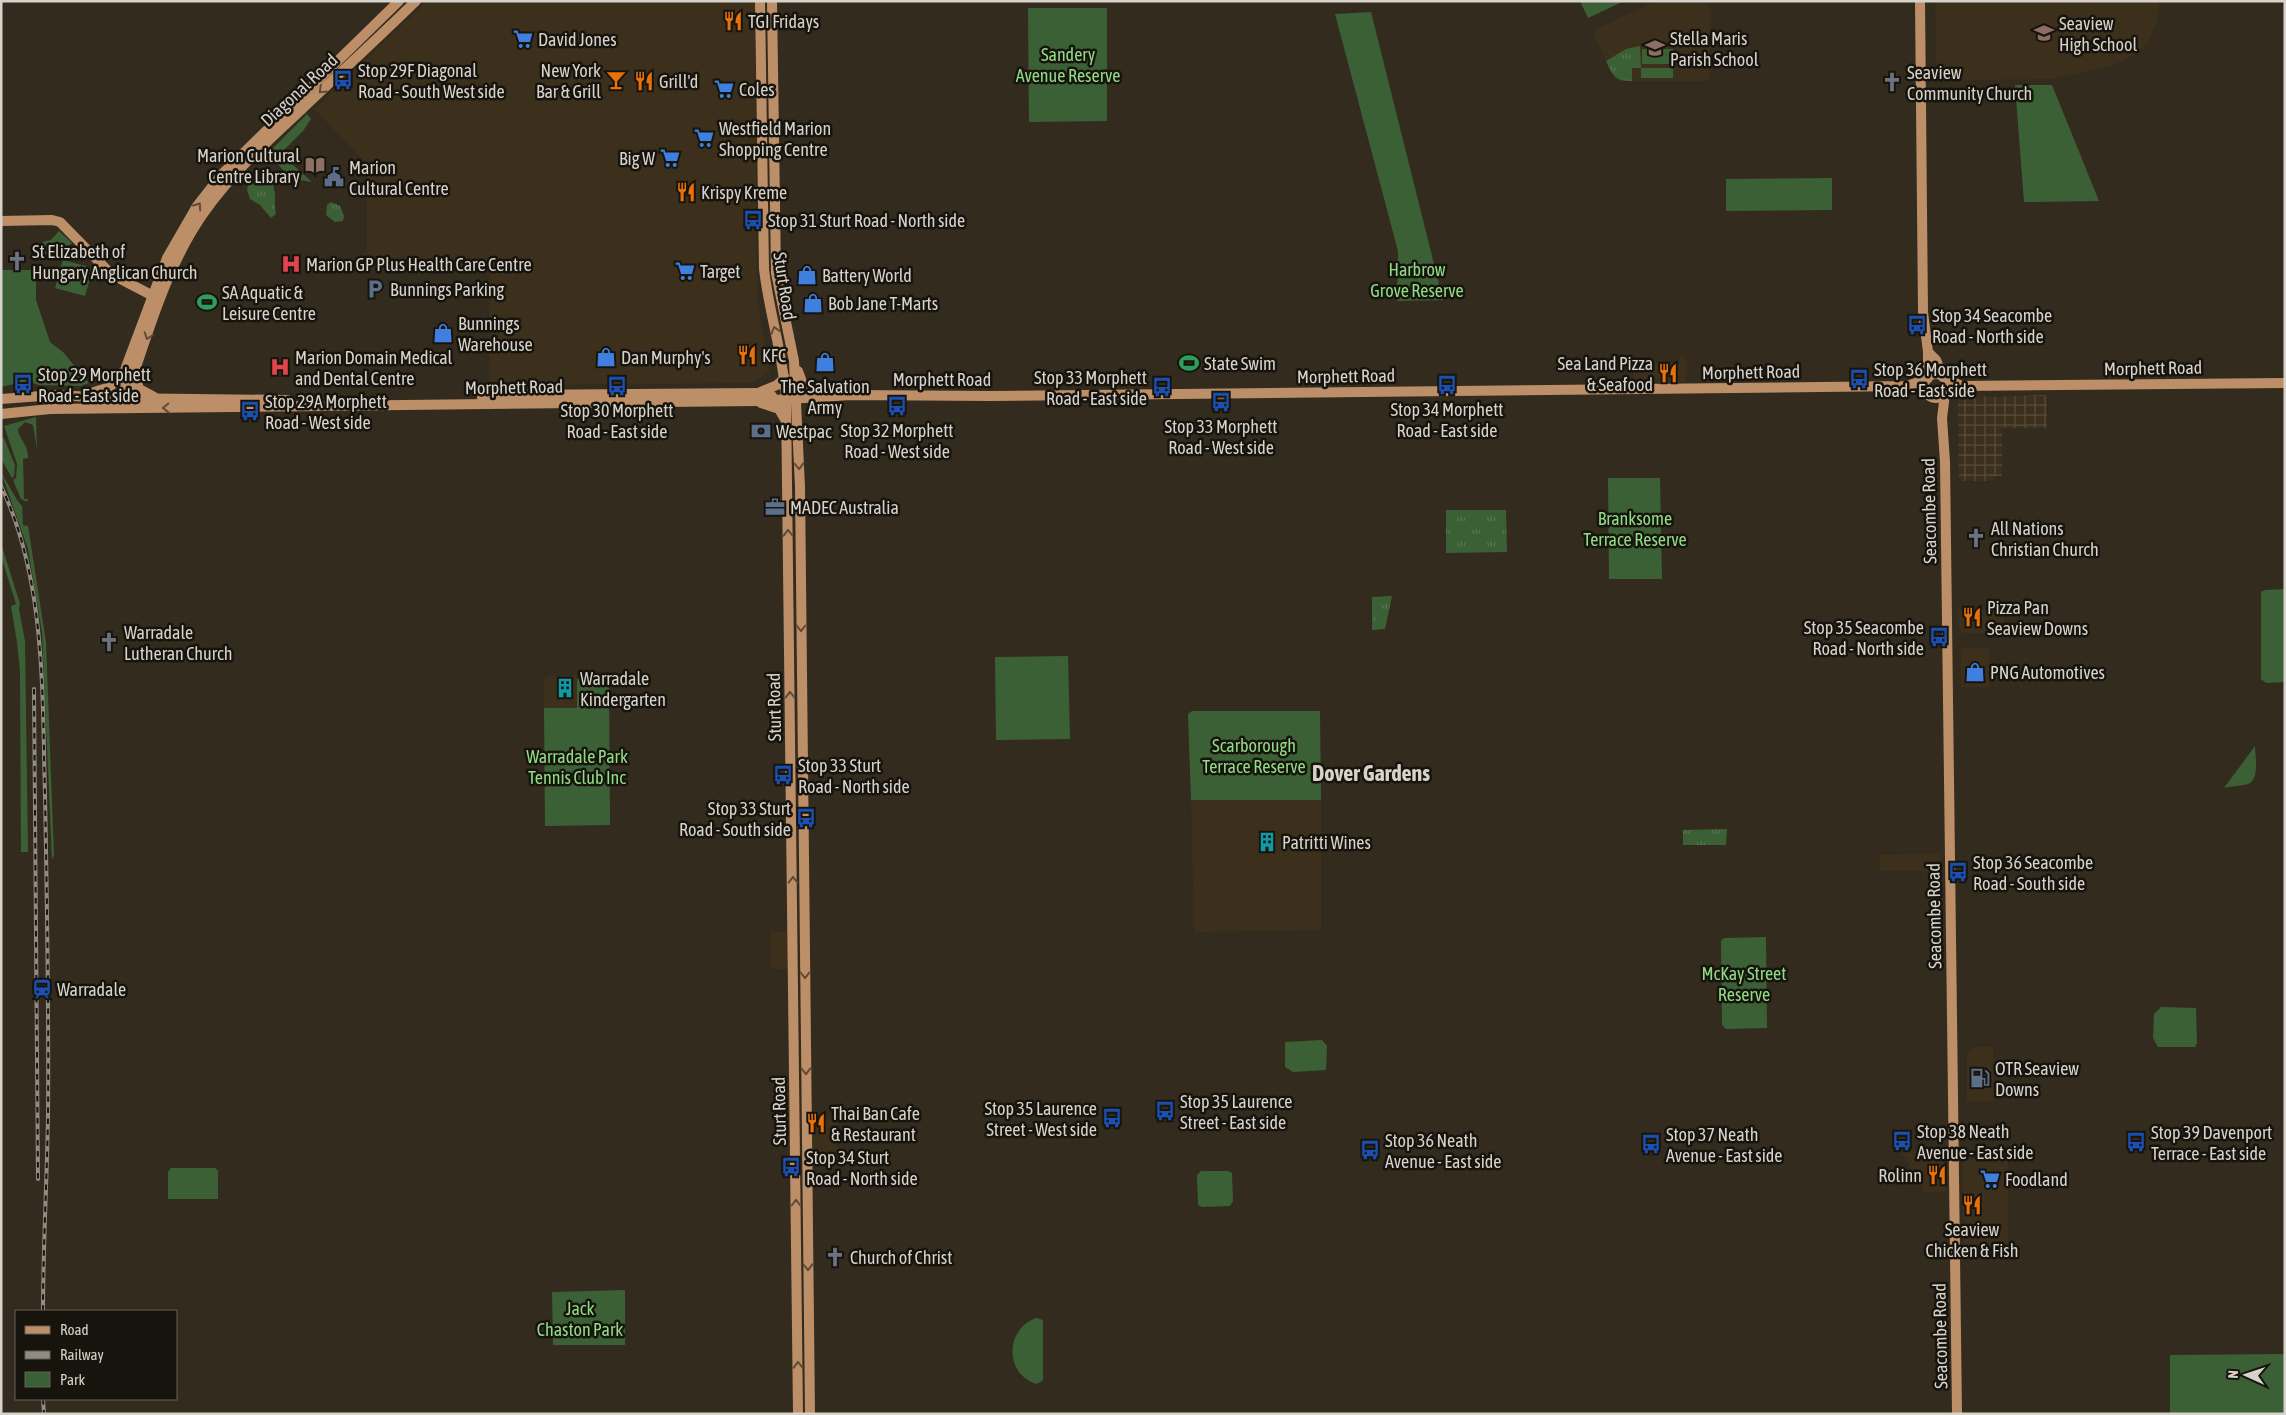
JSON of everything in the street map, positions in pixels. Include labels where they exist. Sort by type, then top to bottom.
[{"type":"main road","name":"Diagonal Road","points":[[122,401],[130,370],[156,298],[167,258],[182,231],[222,174],[399,1]]},
{"type":"main road","name":"Diagonal Road","points":[[156,298],[193,229],[226,184],[416,1]]},
{"type":"main road","name":"Sturt Road","points":[[760,1],[764,269],[768,304],[782,354],[786,398],[798,1414]]},
{"type":"main road","name":"Sturt Road","points":[[772,1],[776,273],[794,361],[797,397],[800,506],[810,1414]]},
{"type":"main road","points":[[1920,1],[1923,312],[1928,352],[1927,378],[1924,387],[1929,396],[1939,398],[1945,394],[1948,387],[1936,360],[1928,352]]},
{"type":"main road","points":[[761,166],[774,166]]},
{"type":"main road","points":[[1,221],[52,220],[60,222],[111,274],[156,298]]},
{"type":"main road","points":[[794,361],[803,385],[817,396]]},
{"type":"main road","points":[[82,395],[110,387],[130,370],[139,389],[157,398]]},
{"type":"main road","points":[[1927,378],[1936,374],[1945,378]]},
{"type":"main road","points":[[757,397],[778,385],[785,378]]},
{"type":"main road","name":"Morphett Road","points":[[122,401],[157,398],[463,399],[510,395],[786,398],[817,396],[1907,386],[1927,378]]},
{"type":"main road","name":"Morphett Road","points":[[1945,378],[1962,386]]},
{"type":"main road","name":"Morphett Road","points":[[1945,394],[1962,386],[2285,383]]},
{"type":"main road","name":"Morphett Road","points":[[1907,386],[1929,396]]},
{"type":"main road","name":"Seacombe Road","points":[[1945,394],[1942,418],[1945,469],[1957,1414]]},
{"type":"main road","points":[[1,399],[34,395],[82,395],[122,401]]},
{"type":"main road","name":"Seacombe Road","points":[[1929,396],[1942,418]]},
{"type":"main road","points":[[757,397],[779,409],[786,422]]},
{"type":"main road","name":"Morphett Road","points":[[122,401],[757,397]]},
{"type":"main road","points":[[1,414],[122,401]]},
{"type":"shaded area","points":[[427,1],[755,1],[757,302],[770,372],[751,383],[490,385],[489,267],[367,268],[367,164],[314,109]]},
{"type":"shaded area","name":"Seaview High School","points":[[1935,1],[2159,1],[2159,6],[2156,25],[2148,41],[2137,54],[2110,66],[2051,79],[1937,80]]},
{"type":"shaded area","name":"Stella Maris Parish School","points":[[1651,3],[1705,3],[1710,8],[1710,77],[1707,81],[1620,81],[1614,78],[1594,34],[1595,30]]},
{"type":"shaded area","points":[[1680,357],[1686,357],[1686,382],[1639,383],[1633,377],[1633,364],[1680,363]]},
{"type":"shaded area","points":[[1961,395],[1994,397],[2044,395],[2047,397],[2047,428],[2002,428],[2002,476],[1995,476],[1992,481],[1961,481],[1959,478],[1958,397]]},
{"type":"shaded area","points":[[2004,609],[2004,633],[1963,633],[1959,629],[1958,610]]},
{"type":"shaded area","points":[[1964,648],[1989,648],[1989,687],[1961,687],[1961,651]]},
{"type":"shaded area","points":[[547,676],[577,676],[577,708],[544,708],[544,680]]},
{"type":"shaded area","points":[[1191,800],[1321,800],[1321,930],[1194,932]]},
{"type":"shaded area","points":[[1941,854],[1941,871],[1880,871],[1880,855]]},
{"type":"shaded area","points":[[770,932],[787,932],[790,969],[771,969]]},
{"type":"shaded area","points":[[1973,1047],[1993,1047],[1993,1101],[1967,1102],[1967,1052]]},
{"type":"shaded area","points":[[809,1119],[838,1119],[838,1164],[810,1164]]},
{"type":"shaded area","points":[[1944,1150],[1946,1190],[1943,1192],[1925,1193],[1901,1151]]},
{"type":"shaded area","points":[[1966,1159],[2008,1159],[2008,1251],[1967,1252],[1963,1247],[1963,1163]]},
{"type":"green space","points":[[1580,1],[1624,1],[1588,18]]},
{"type":"green space","name":"Sandery Avenue Reserve","points":[[1028,8],[1107,8],[1107,121],[1029,122]]},
{"type":"green space","name":"Harbrow Grove Reserve","points":[[1371,12],[1443,300],[1397,301],[1398,251],[1335,14]]},
{"type":"green space","points":[[1640,46],[1641,68],[1632,68],[1632,81],[1615,77],[1606,61],[1626,49]]},
{"type":"green space","points":[[1642,49],[1673,49],[1673,64],[1642,64]]},
{"type":"green space","points":[[1641,68],[1673,68],[1673,78],[1641,78]]},
{"type":"green space","points":[[2015,85],[2052,85],[2099,201],[2024,202]]},
{"type":"green space","points":[[307,114],[311,119],[303,131],[282,152],[312,182],[290,178],[274,160],[271,150]]},
{"type":"green space","points":[[262,176],[268,178],[274,187],[276,214],[271,218],[260,205],[250,199],[247,190],[249,180]]},
{"type":"green space","points":[[1832,178],[1832,210],[1726,211],[1726,179]]},
{"type":"green space","points":[[331,202],[340,206],[344,216],[343,221],[335,222],[326,215],[327,205]]},
{"type":"green space","points":[[59,231],[72,243],[54,254],[42,253],[43,242],[51,240]]},
{"type":"green space","points":[[63,260],[93,268],[85,296],[55,288]]},
{"type":"green space","points":[[1,270],[36,270],[36,300],[50,342],[63,352],[89,383],[80,386],[39,385],[33,383],[32,380],[1,387]]},
{"type":"green space","points":[[36,417],[37,450],[33,425],[25,422],[18,429],[28,453],[28,458],[23,459],[24,499],[28,499],[27,502],[21,499],[13,480],[16,478],[17,464],[4,426]]},
{"type":"green space","points":[[1,438],[4,438],[15,465],[12,478],[1,459]]},
{"type":"green space","points":[[1,472],[22,506],[23,525],[28,526],[46,642],[54,855],[52,860],[42,632],[28,549]]},
{"type":"green space","name":"Branksome Terrace Reserve","points":[[1608,478],[1660,478],[1662,579],[1609,579]]},
{"type":"green space","points":[[1446,510],[1506,510],[1507,552],[1446,553]]},
{"type":"green space","points":[[1,543],[20,604],[19,609],[25,641],[28,852],[21,852],[20,671],[11,606],[16,604],[1,556]]},
{"type":"green space","points":[[2285,589],[2285,682],[2266,683],[2261,679],[2261,592]]},
{"type":"green space","points":[[1392,596],[1385,629],[1372,630],[1372,597]]},
{"type":"green space","points":[[1068,656],[1070,739],[996,740],[995,657]]},
{"type":"green space","name":"Warradale Park Tennis Club Inc","points":[[609,678],[610,825],[545,826],[544,708],[577,708],[577,679]]},
{"type":"green space","name":"Scarborough Terrace Reserve","points":[[1192,711],[1320,711],[1321,800],[1191,800],[1188,714]]},
{"type":"green space","points":[[2255,746],[2255,773],[2252,782],[2224,788]]},
{"type":"green space","points":[[1727,829],[1726,845],[1683,845],[1683,830]]},
{"type":"green space","name":"McKay Street Reserve","points":[[1766,937],[1767,1028],[1726,1029],[1722,1025],[1721,941],[1724,938]]},
{"type":"green space","points":[[2161,1007],[2196,1008],[2197,1043],[2195,1047],[2158,1047],[2153,1038],[2154,1014]]},
{"type":"green space","points":[[1322,1040],[1327,1046],[1326,1070],[1293,1072],[1285,1067],[1285,1042]]},
{"type":"green space","points":[[171,1168],[215,1168],[218,1171],[218,1199],[168,1199],[168,1172]]},
{"type":"green space","points":[[1201,1171],[1228,1171],[1232,1173],[1233,1201],[1230,1206],[1202,1207],[1198,1205],[1197,1175]]},
{"type":"green space","name":"Jack Chaston Park","points":[[625,1290],[625,1345],[553,1345],[552,1292]]},
{"type":"green space","points":[[1036,1318],[1043,1320],[1043,1380],[1037,1384],[1026,1379],[1019,1371],[1014,1362],[1013,1352],[1014,1341],[1018,1332]]},
{"type":"green space","points":[[2285,1354],[2285,1414],[2170,1414],[2170,1355]]},
{"type":"railway","points":[[1,486],[16,522],[26,559],[34,598],[42,677],[48,954],[48,1115],[43,1310]]},
{"type":"railway","points":[[34,689],[38,1179]]},
{"type":"railway","points":[[43,1400],[44,1414]]},
{"type":"place","name":"TGI Fridays","points":[[733,21]]},
{"type":"place","name":"Seaview High School","points":[[2044,33]]},
{"type":"place","name":"David Jones","points":[[523,39]]},
{"type":"place","name":"Stella Maris Parish School","points":[[1655,48]]},
{"type":"place","name":"Stop 29F Diagonal Road - South West side","points":[[343,80]]},
{"type":"place","name":"New York Bar & Grill","points":[[616,80]]},
{"type":"place","name":"Grill'd","points":[[644,81]]},
{"type":"place","name":"Seaview Community Church","points":[[1892,82]]},
{"type":"place","name":"Coles","points":[[724,89]]},
{"type":"place","name":"Westfield Marion Shopping Centre","points":[[704,138]]},
{"type":"place","name":"Big W","points":[[670,158]]},
{"type":"place","name":"Marion Cultural Centre Library","points":[[315,165]]},
{"type":"place","name":"Marion Cultural Centre","points":[[334,177]]},
{"type":"place","name":"Krispy Kreme","points":[[686,192]]},
{"type":"place","name":"Stop 31 Sturt Road - North side","points":[[753,220]]},
{"type":"place","name":"St Elizabeth of Hungary Anglican Church","points":[[17,261]]},
{"type":"place","name":"Marion GP Plus Health Care Centre","points":[[291,264]]},
{"type":"place","name":"Target","points":[[685,271]]},
{"type":"place","name":"Battery World","points":[[807,275]]},
{"type":"place","name":"Bunnings Parking","points":[[375,289]]},
{"type":"place","name":"SA Aquatic & Leisure Centre","points":[[207,302]]},
{"type":"place","name":"Bob Jane T-Marts","points":[[813,303]]},
{"type":"place","name":"Stop 34 Seacombe Road - North side","points":[[1917,325]]},
{"type":"place","name":"Bunnings Warehouse","points":[[443,333]]},
{"type":"place","name":"KFC","points":[[747,355]]},
{"type":"place","name":"Dan Murphy's","points":[[606,357]]},
{"type":"place","name":"The Salvation Army","points":[[825,362]]},
{"type":"place","name":"State Swim","points":[[1189,363]]},
{"type":"place","name":"Marion Domain Medical and Dental Centre","points":[[280,367]]},
{"type":"place","name":"Sea Land Pizza & Seafood","points":[[1668,373]]},
{"type":"place","name":"Stop 36 Morphett Road - East side","points":[[1859,379]]},
{"type":"place","name":"Stop 29 Morphett Road - East side","points":[[23,384]]},
{"type":"place","name":"Stop 34 Morphett Road - East side","points":[[1447,385]]},
{"type":"place","name":"Stop 30 Morphett Road - East side","points":[[617,386]]},
{"type":"place","name":"Stop 33 Morphett Road - East side","points":[[1162,387]]},
{"type":"place","name":"Stop 33 Morphett Road - West side","points":[[1221,402]]},
{"type":"place","name":"Stop 32 Morphett Road - West side","points":[[897,406]]},
{"type":"place","name":"Stop 29A Morphett Road - West side","points":[[250,411]]},
{"type":"place","name":"Westpac","points":[[761,431]]},
{"type":"place","name":"MADEC Australia","points":[[775,507]]},
{"type":"place","name":"All Nations Christian Church","points":[[1976,538]]},
{"type":"place","name":"Pizza Pan Seaview Downs","points":[[1972,617]]},
{"type":"place","name":"Stop 35 Seacombe Road - North side","points":[[1939,637]]},
{"type":"place","name":"Warradale Lutheran Church","points":[[109,642]]},
{"type":"place","name":"PNG Automotives","points":[[1975,672]]},
{"type":"place","name":"Warradale Kindergarten","points":[[565,688]]},
{"type":"place","name":"Stop 33 Sturt Road - North side","points":[[783,775]]},
{"type":"place","name":"Stop 33 Sturt Road - South side","points":[[806,818]]},
{"type":"place","name":"Patritti Wines","points":[[1267,842]]},
{"type":"place","name":"Stop 36 Seacombe Road - South side","points":[[1958,872]]},
{"type":"place","name":"Warradale","points":[[42,989]]},
{"type":"place","name":"OTR Seaview Downs","points":[[1980,1078]]},
{"type":"place","name":"Stop 35 Laurence Street - East side","points":[[1165,1111]]},
{"type":"place","name":"Stop 35 Laurence Street - West side","points":[[1112,1118]]},
{"type":"place","name":"Thai Ban Cafe & Restaurant","points":[[816,1123]]},
{"type":"place","name":"Stop 38 Neath Avenue - East side","points":[[1902,1141]]},
{"type":"place","name":"Stop 39 Davenport Terrace - East side","points":[[2136,1142]]},
{"type":"place","name":"Stop 37 Neath Avenue - East side","points":[[1651,1144]]},
{"type":"place","name":"Stop 36 Neath Avenue - East side","points":[[1370,1150]]},
{"type":"place","name":"Stop 34 Sturt Road - North side","points":[[791,1167]]},
{"type":"place","name":"Rolinn","points":[[1937,1175]]},
{"type":"place","name":"Foodland","points":[[1990,1179]]},
{"type":"place","name":"Seaview Chicken & Fish","points":[[1972,1205]]},
{"type":"place","name":"Church of Christ","points":[[835,1257]]},
{"type":"district","name":"Dover Gardens","points":[[1371,773]]}]
